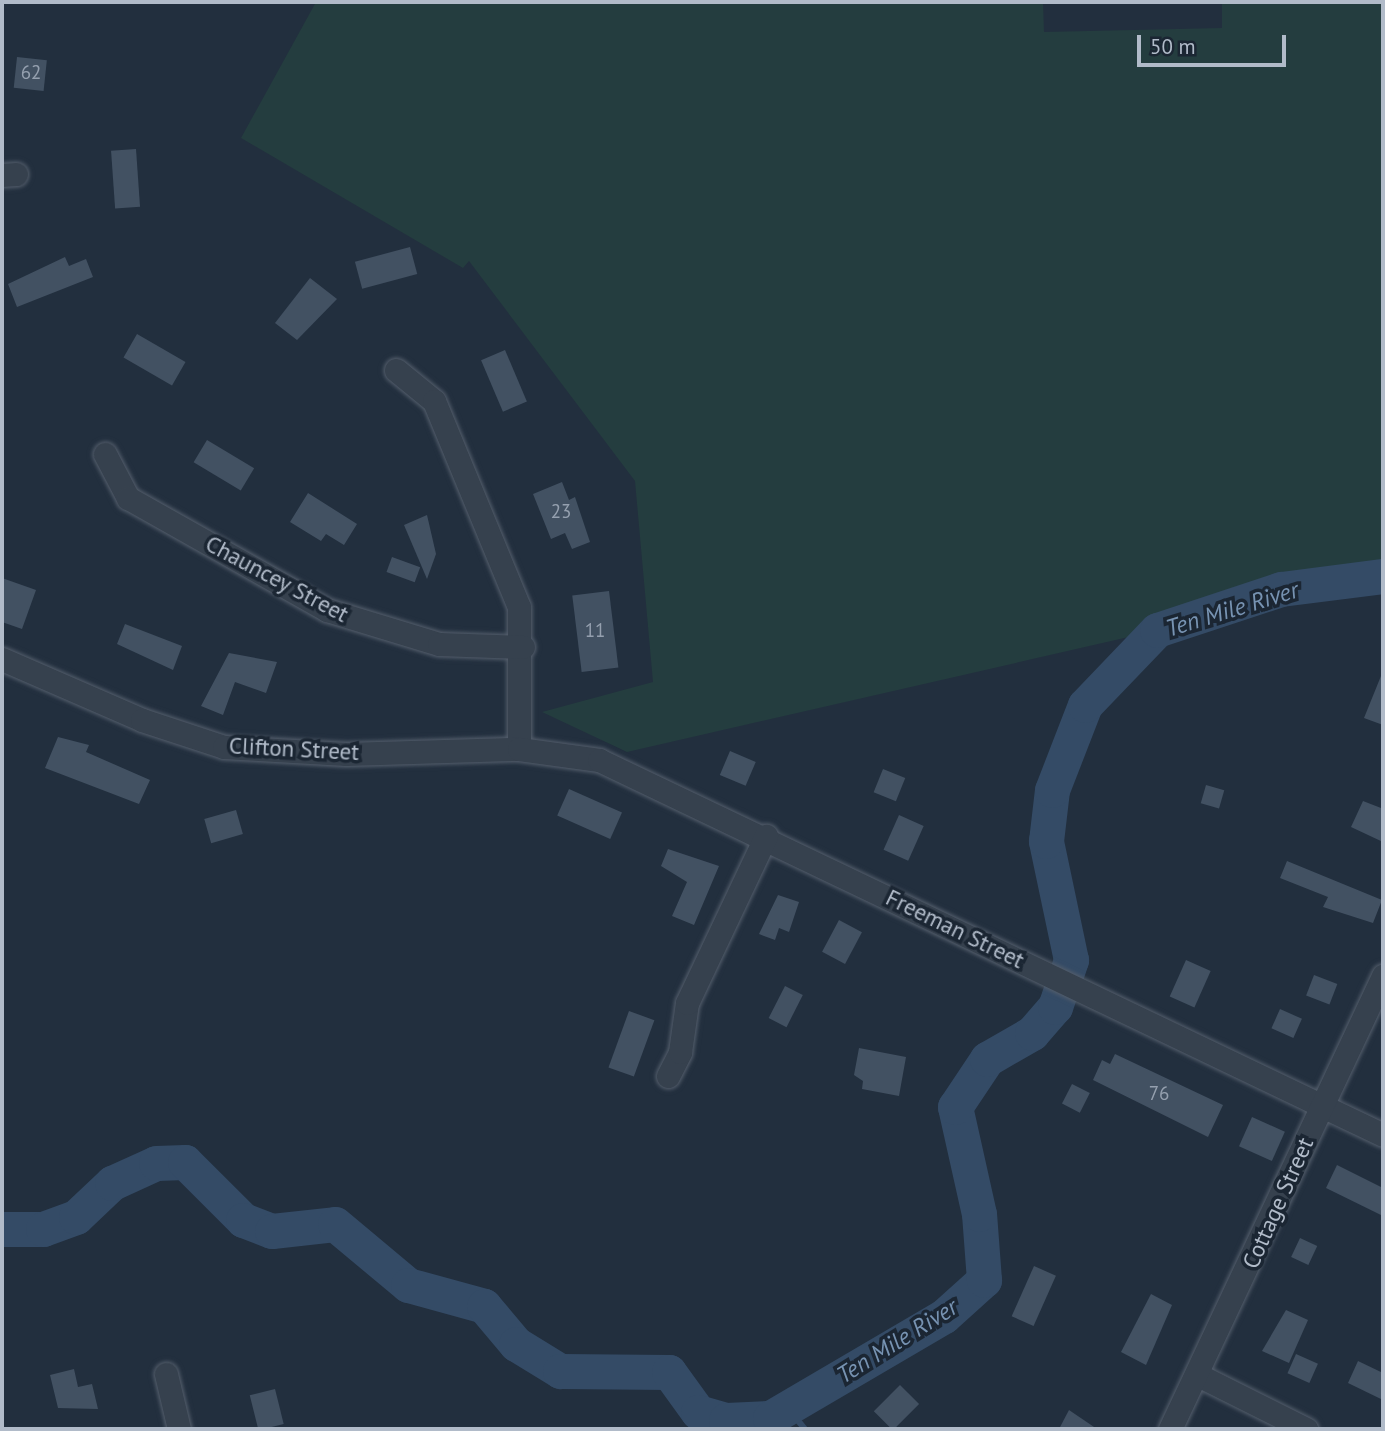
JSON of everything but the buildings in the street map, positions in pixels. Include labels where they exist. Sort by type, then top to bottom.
[{"type":"street","points":[[396,370],[434,401],[519,607],[523,648],[519,749]]},
{"type":"street","name":"Chauncey Street","points":[[105,454],[128,498],[327,610],[439,644],[523,648]]},
{"type":"street","name":"Clifton Street","points":[[2,659],[142,720],[224,747],[346,754],[519,749]]},
{"type":"street","name":"Freeman Street","points":[[519,749],[599,760],[766,836],[1054,978],[1383,1135]]},
{"type":"street","points":[[668,1076],[680,1052],[687,1003],[766,836]]},
{"type":"street","name":"Cottage Street","points":[[1170,1429],[1200,1376],[1383,976]]},
{"type":"street","points":[[166,1374],[179,1429]]},
{"type":"street","points":[[1200,1376],[1306,1429]]},
{"type":"green space","points":[[316,2],[1043,2],[1044,32],[1222,28],[1222,2],[1383,2],[1383,589],[1216,617],[627,752],[542,712],[653,682],[635,481],[469,261],[463,268],[241,138]]},
{"type":"waterway","name":"Ten Mile River","points":[[2,1229],[43,1229],[76,1217],[112,1183],[156,1163],[185,1162],[243,1220],[272,1231],[335,1224],[408,1285],[484,1306],[516,1344],[560,1371],[669,1372],[698,1412],[726,1420],[770,1418],[944,1316],[984,1280],[979,1214],[955,1107],[987,1059],[1032,1033],[1055,1007],[1071,960],[1046,841],[1052,790],[1085,705],[1157,630],[1281,589],[1383,576]]},
{"type":"waterway","points":[[787,1407],[805,1429]]}]
